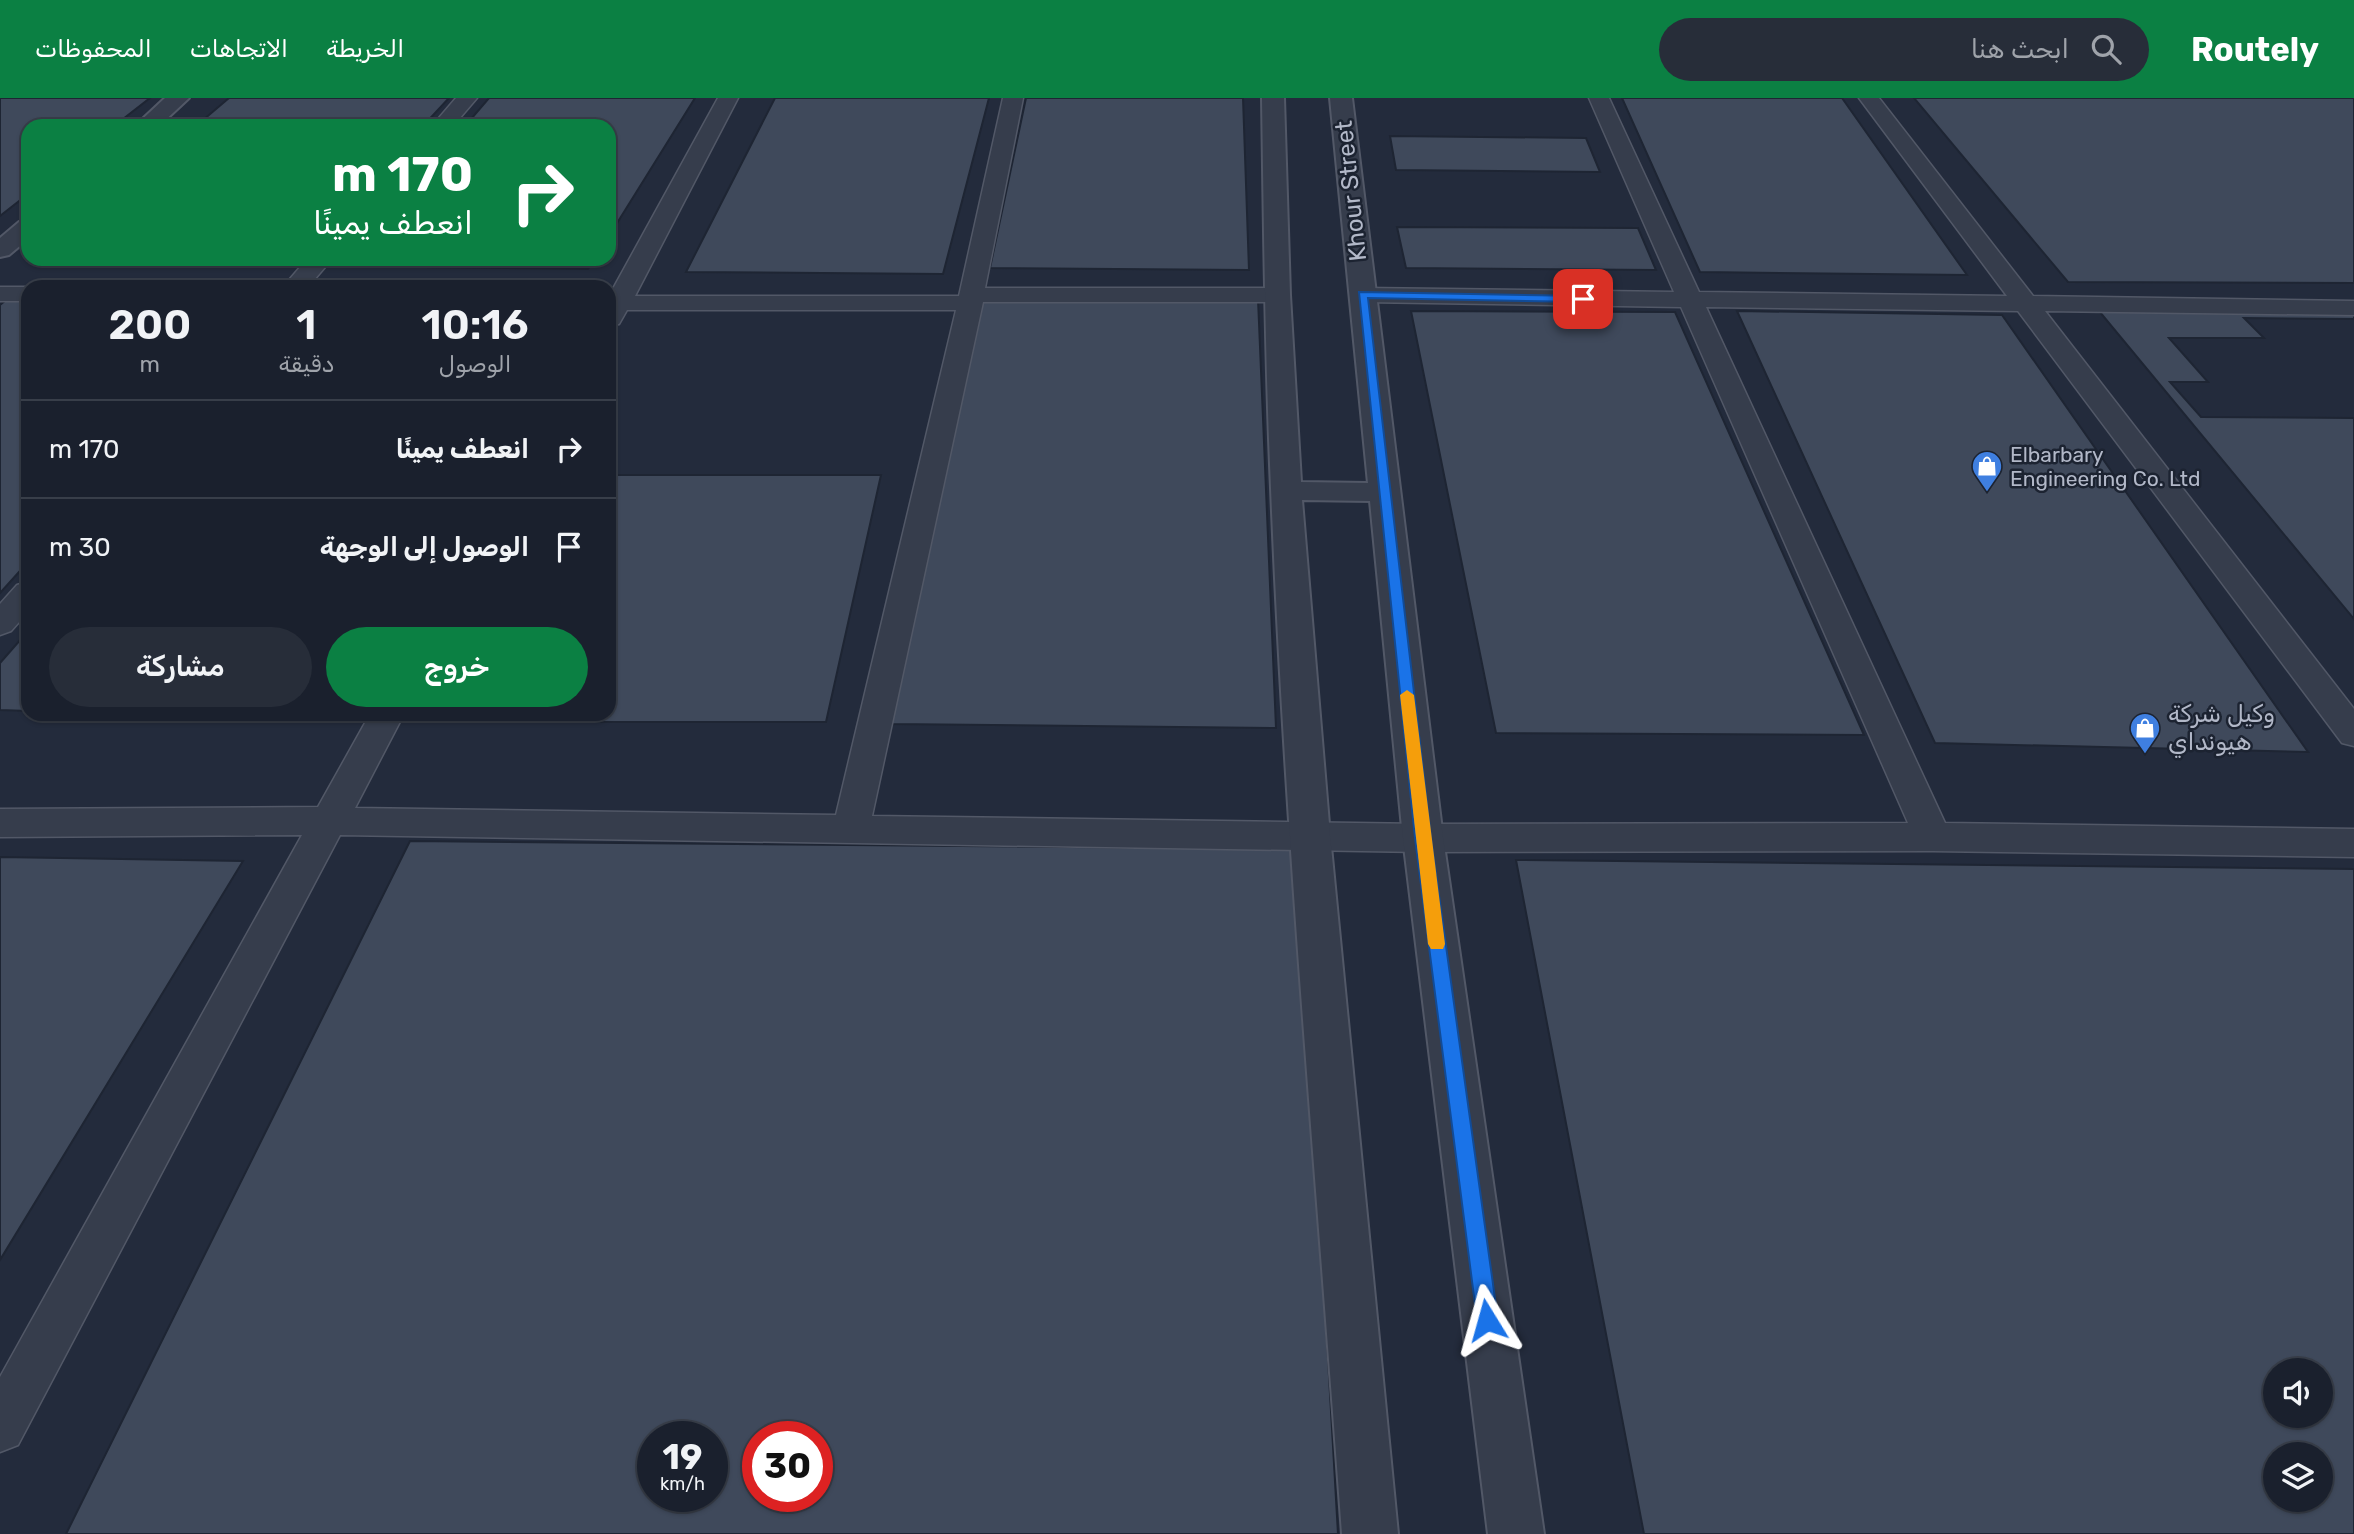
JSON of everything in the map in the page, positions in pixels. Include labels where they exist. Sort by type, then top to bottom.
[{"type":"street","points":[[154,119],[178,98]]},
{"type":"street","points":[[1273,98],[1277,295],[1286,491],[1311,836],[1370,1534]]},
{"type":"street","name":"Khour Street","points":[[1341,98],[1423,838],[1516,1534]]},
{"type":"street","points":[[0,250],[21,232]]},
{"type":"street","points":[[1286,491],[1385,492]]},
{"type":"lane","points":[[448,119],[467,98]]},
{"type":"lane","points":[[616,302],[729,98]]},
{"type":"lane","points":[[851,828],[971,299],[1013,98]]},
{"type":"lane","points":[[1599,98],[1933,837]]},
{"type":"lane","points":[[1868,98],[2354,734]]},
{"type":"lane","points":[[301,280],[314,266]]},
{"type":"lane","points":[[0,294],[21,295]]},
{"type":"lane","points":[[616,309],[971,299],[1277,295]]},
{"type":"lane","points":[[1363,295],[2354,309]]},
{"type":"lane","points":[[0,624],[21,600]]},
{"type":"lane","points":[[0,1427],[383,721]]},
{"type":"lane","points":[[0,823],[327,821],[1423,838],[1933,837],[2354,843]]},
{"type":"building","points":[[0,98],[150,98],[123,119],[21,119],[21,200],[0,216]]},
{"type":"building","points":[[229,98],[449,98],[430,119],[204,119]]},
{"type":"building","points":[[489,98],[695,98],[616,225],[616,119],[471,119]]},
{"type":"building","points":[[775,98],[989,98],[943,274],[686,272]]},
{"type":"building","points":[[1026,98],[1243,98],[1249,270],[990,268]]},
{"type":"building","points":[[1622,98],[1842,98],[1967,275],[1700,272]]},
{"type":"building","points":[[1914,98],[2354,98],[2354,283],[2068,282]]},
{"type":"building","points":[[1390,136],[1586,138],[1600,172],[1396,170]]},
{"type":"building","points":[[1397,227],[1638,228],[1656,270],[1406,268]]},
{"type":"building","points":[[208,266],[295,266],[294,267]]},
{"type":"building","points":[[344,266],[590,266],[588,269]]},
{"type":"building","points":[[983,297],[1258,299],[1276,728],[891,724]]},
{"type":"building","points":[[6,300],[21,301],[21,570],[0,593],[0,305]]},
{"type":"building","points":[[1411,311],[1675,312],[1864,735],[1496,733]]},
{"type":"building","points":[[1737,311],[2002,315],[2308,752],[1935,743]]},
{"type":"building","points":[[2099,311],[2354,314],[2354,319],[2244,318],[2264,338],[2169,338],[2208,382],[2170,382],[2201,417],[2354,418],[2354,619]]},
{"type":"building","points":[[616,475],[881,475],[826,722],[467,722],[616,721]]},
{"type":"building","points":[[21,639],[21,711],[0,710],[0,663]]},
{"type":"building","points":[[410,841],[1299,849],[1338,1534],[66,1534]]},
{"type":"building","points":[[0,857],[243,861],[0,1260]]},
{"type":"building","points":[[1516,860],[2354,869],[2354,1534],[1644,1534]]},
{"type":"slow traffic","points":[[1407,695],[1437,944]]},
{"type":"place","name":"Elbarbary Engineering Co. Ltd","points":[[1987,493]]},
{"type":"place","name":"وكيل شركة هيونداي","points":[[2145,755]]},
{"type":"route","points":[[1487,1320],[1423,838],[1363,295],[1583,299]]}]
